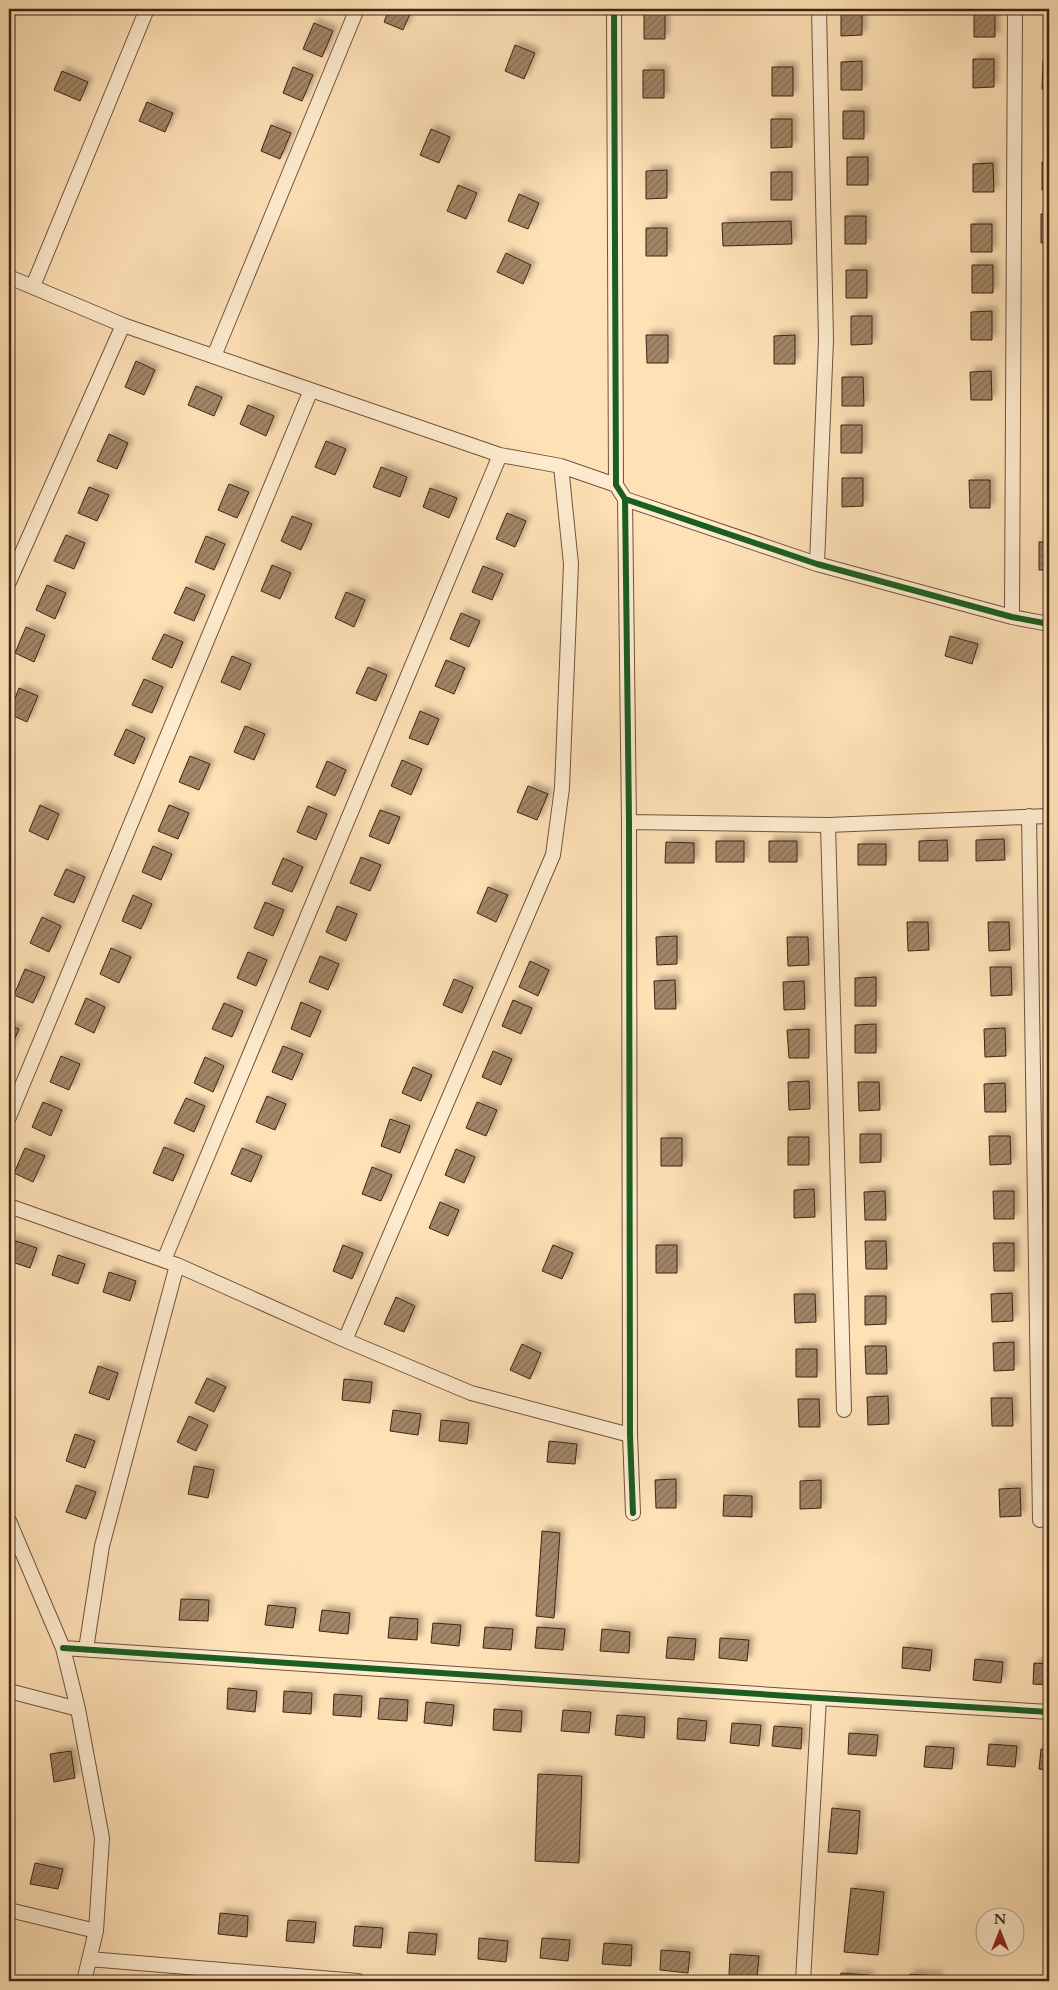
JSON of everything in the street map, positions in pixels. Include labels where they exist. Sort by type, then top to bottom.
[{"type":"street","points":[[33,286],[147,9]]},
{"type":"street","points":[[214,356],[357,9]]},
{"type":"street","points":[[614,9],[616,484],[626,499],[629,822],[630,1435],[633,1513]]},
{"type":"street","points":[[817,564],[826,340],[819,9]]},
{"type":"street","points":[[1012,617],[1015,9]]},
{"type":"street","points":[[9,277],[123,326],[500,455],[561,466],[616,484]]},
{"type":"street","points":[[9,582],[123,326]]},
{"type":"street","points":[[9,1117],[311,390]]},
{"type":"street","points":[[86,1649],[102,1546],[170,1263],[500,455]]},
{"type":"street","points":[[345,1340],[553,855],[562,788],[571,564],[561,466]]},
{"type":"street","points":[[626,499],[817,564],[1012,617],[1049,624]]},
{"type":"street","points":[[1029,816],[1040,1520]]},
{"type":"street","points":[[629,822],[828,825],[1049,816]]},
{"type":"street","points":[[828,825],[844,1410]]},
{"type":"street","points":[[9,1206],[170,1263],[471,1393],[630,1435]]},
{"type":"street","points":[[9,1522],[63,1648],[78,1709],[102,1838],[96,1931],[84,1981]]},
{"type":"street","points":[[63,1648],[1049,1712]]},
{"type":"street","points":[[9,1692],[78,1709]]},
{"type":"street","points":[[803,1981],[819,1698]]},
{"type":"street","points":[[9,1910],[96,1931]]},
{"type":"street","points":[[89,1959],[358,1981]]},
{"type":"building","points":[[389,9],[412,9],[403,30],[384,22]]},
{"type":"building","points":[[841,9],[862,9],[862,35],[841,36]]},
{"type":"building","points":[[974,9],[995,9],[995,37],[974,37]]},
{"type":"building","points":[[644,10],[665,10],[665,39],[644,39]]},
{"type":"building","points":[[314,23],[333,31],[322,57],[303,49]]},
{"type":"building","points":[[515,45],[535,53],[524,79],[505,71]]},
{"type":"building","points":[[973,59],[994,59],[994,87],[973,88]]},
{"type":"building","points":[[862,61],[862,90],[841,90],[841,62]]},
{"type":"building","points":[[1043,61],[1049,61],[1049,90],[1042,89]]},
{"type":"building","points":[[293,67],[313,75],[302,101],[283,93]]},
{"type":"building","points":[[772,67],[793,67],[793,96],[772,96]]},
{"type":"building","points":[[643,70],[664,70],[664,98],[643,98]]},
{"type":"building","points":[[62,71],[88,82],[80,101],[54,90]]},
{"type":"building","points":[[147,102],[173,113],[165,132],[139,121]]},
{"type":"building","points":[[843,111],[864,111],[864,139],[843,139]]},
{"type":"building","points":[[771,119],[792,119],[792,147],[771,148]]},
{"type":"building","points":[[271,125],[291,133],[280,159],[261,151]]},
{"type":"building","points":[[431,129],[450,137],[439,163],[420,155]]},
{"type":"building","points":[[847,157],[868,157],[868,185],[847,185]]},
{"type":"building","points":[[1042,162],[1049,162],[1049,190],[1042,190]]},
{"type":"building","points":[[993,163],[994,192],[973,192],[973,164]]},
{"type":"building","points":[[667,170],[667,198],[646,199],[646,171]]},
{"type":"building","points":[[771,172],[792,172],[792,200],[771,200]]},
{"type":"building","points":[[458,185],[477,193],[466,219],[447,211]]},
{"type":"building","points":[[519,194],[539,203],[528,229],[508,221]]},
{"type":"building","points":[[1041,214],[1049,214],[1049,243],[1041,243]]},
{"type":"building","points":[[845,216],[866,216],[866,244],[845,244]]},
{"type":"building","points":[[791,221],[792,244],[723,246],[722,223]]},
{"type":"building","points":[[971,224],[992,224],[992,252],[971,252]]},
{"type":"building","points":[[646,228],[667,228],[667,256],[646,256]]},
{"type":"building","points":[[506,253],[531,265],[523,284],[497,272]]},
{"type":"building","points":[[972,265],[993,265],[993,293],[972,293]]},
{"type":"building","points":[[846,270],[867,270],[867,298],[846,298]]},
{"type":"building","points":[[1046,270],[1049,270],[1049,298],[1046,298]]},
{"type":"building","points":[[992,311],[992,340],[971,340],[971,312]]},
{"type":"building","points":[[851,316],[872,316],[872,344],[851,345]]},
{"type":"building","points":[[646,335],[668,335],[668,363],[647,363]]},
{"type":"building","points":[[795,335],[795,364],[774,364],[774,336]]},
{"type":"building","points":[[136,361],[155,370],[144,395],[125,387]]},
{"type":"building","points":[[991,371],[992,400],[971,400],[970,372]]},
{"type":"building","points":[[842,377],[863,377],[864,406],[842,406]]},
{"type":"building","points":[[196,386],[222,397],[214,416],[188,405]]},
{"type":"building","points":[[248,405],[274,416],[266,436],[240,424]]},
{"type":"building","points":[[841,425],[862,425],[862,453],[841,453]]},
{"type":"building","points":[[109,434],[128,443],[117,469],[97,461]]},
{"type":"building","points":[[326,441],[346,449],[335,475],[315,467]]},
{"type":"building","points":[[381,467],[407,477],[400,497],[373,487]]},
{"type":"building","points":[[842,478],[863,478],[863,506],[842,507]]},
{"type":"building","points":[[969,480],[990,480],[990,508],[970,508]]},
{"type":"building","points":[[229,484],[249,492],[237,518],[218,510]]},
{"type":"building","points":[[89,487],[109,495],[97,521],[78,513]]},
{"type":"building","points":[[430,488],[457,498],[449,518],[423,507]]},
{"type":"building","points":[[507,513],[526,521],[515,547],[496,539]]},
{"type":"building","points":[[292,516],[312,524],[301,550],[281,541]]},
{"type":"building","points":[[66,535],[85,543],[74,569],[54,561]]},
{"type":"building","points":[[206,536],[225,544],[214,570],[195,562]]},
{"type":"building","points":[[1039,542],[1049,542],[1049,570],[1039,570]]},
{"type":"building","points":[[272,565],[291,573],[280,599],[261,591]]},
{"type":"building","points":[[483,566],[503,574],[492,600],[472,592]]},
{"type":"building","points":[[47,585],[66,593],[55,619],[36,610]]},
{"type":"building","points":[[186,587],[205,595],[194,621],[174,613]]},
{"type":"building","points":[[346,592],[365,600],[354,627],[335,618]]},
{"type":"building","points":[[461,613],[480,621],[469,647],[450,639]]},
{"type":"building","points":[[26,627],[45,635],[34,662],[15,653]]},
{"type":"building","points":[[164,634],[183,642],[172,668],[152,659]]},
{"type":"building","points":[[950,636],[978,644],[972,664],[945,656]]},
{"type":"building","points":[[232,656],[251,664],[240,690],[221,682]]},
{"type":"building","points":[[446,660],[465,668],[454,694],[435,686]]},
{"type":"building","points":[[368,667],[387,675],[376,701],[356,693]]},
{"type":"building","points":[[144,679],[163,687],[152,713],[132,705]]},
{"type":"building","points":[[19,688],[38,696],[27,722],[9,714]]},
{"type":"building","points":[[420,711],[439,719],[428,745],[409,738]]},
{"type":"building","points":[[245,726],[265,734],[254,760],[234,752]]},
{"type":"building","points":[[126,729],[145,738],[134,764],[114,755]]},
{"type":"building","points":[[190,756],[210,764],[199,790],[179,782]]},
{"type":"building","points":[[402,760],[422,769],[411,795],[391,786]]},
{"type":"building","points":[[327,761],[346,770],[335,796],[316,787]]},
{"type":"building","points":[[528,786],[548,794],[537,820],[517,812]]},
{"type":"building","points":[[40,805],[59,814],[48,840],[29,831]]},
{"type":"building","points":[[169,805],[189,813],[178,839],[158,831]]},
{"type":"building","points":[[308,806],[327,814],[316,840],[297,832]]},
{"type":"building","points":[[380,810],[400,817],[389,844],[369,836]]},
{"type":"building","points":[[1049,829],[1049,910],[1048,910]]},
{"type":"building","points":[[1004,839],[1005,860],[976,861],[976,840]]},
{"type":"building","points":[[947,840],[948,861],[919,861],[919,841]]},
{"type":"building","points":[[716,841],[744,841],[744,862],[716,862]]},
{"type":"building","points":[[769,841],[797,841],[797,862],[769,862]]},
{"type":"building","points":[[666,842],[694,843],[694,863],[665,863]]},
{"type":"building","points":[[858,844],[886,844],[886,865],[858,865]]},
{"type":"building","points":[[153,846],[172,854],[161,880],[142,872]]},
{"type":"building","points":[[361,857],[381,865],[370,891],[350,883]]},
{"type":"building","points":[[283,858],[303,867],[292,892],[272,884]]},
{"type":"building","points":[[66,869],[85,877],[74,903],[54,895]]},
{"type":"building","points":[[488,887],[508,895],[496,922],[477,913]]},
{"type":"building","points":[[133,895],[152,904],[141,929],[122,921]]},
{"type":"building","points":[[265,902],[284,910],[273,936],[254,928]]},
{"type":"building","points":[[337,906],[357,914],[346,941],[326,932]]},
{"type":"building","points":[[42,917],[61,926],[49,952],[30,943]]},
{"type":"building","points":[[907,922],[928,922],[929,950],[908,951]]},
{"type":"building","points":[[988,922],[1009,922],[1010,950],[989,951]]},
{"type":"building","points":[[677,936],[677,964],[657,965],[656,937]]},
{"type":"building","points":[[787,937],[808,937],[809,965],[788,966]]},
{"type":"building","points":[[111,948],[131,957],[119,983],[100,974]]},
{"type":"building","points":[[248,952],[267,960],[256,986],[237,978]]},
{"type":"building","points":[[320,956],[339,964],[328,990],[309,982]]},
{"type":"building","points":[[530,961],[549,970],[538,996],[519,987]]},
{"type":"building","points":[[990,967],[1011,967],[1012,995],[991,996]]},
{"type":"building","points":[[25,969],[45,977],[33,1003],[14,995]]},
{"type":"building","points":[[876,977],[876,1006],[855,1006],[855,978]]},
{"type":"building","points":[[454,979],[473,987],[462,1013],[443,1005]]},
{"type":"building","points":[[675,980],[676,1009],[655,1009],[654,981]]},
{"type":"building","points":[[804,981],[805,1009],[784,1010],[783,982]]},
{"type":"building","points":[[86,998],[105,1007],[94,1033],[75,1024]]},
{"type":"building","points":[[513,1000],[532,1008],[521,1034],[502,1026]]},
{"type":"building","points":[[301,1002],[321,1011],[310,1037],[291,1029]]},
{"type":"building","points":[[224,1003],[243,1011],[232,1037],[212,1029]]},
{"type":"building","points":[[876,1024],[876,1053],[855,1053],[855,1025]]},
{"type":"building","points":[[9,1025],[19,1029],[9,1052]]},
{"type":"building","points":[[1005,1028],[1006,1056],[985,1057],[984,1029]]},
{"type":"building","points":[[809,1029],[809,1058],[789,1058],[787,1030]]},
{"type":"building","points":[[283,1046],[303,1054],[292,1080],[272,1072]]},
{"type":"building","points":[[493,1051],[512,1059],[501,1085],[482,1077]]},
{"type":"building","points":[[61,1056],[80,1064],[69,1090],[50,1082]]},
{"type":"building","points":[[205,1057],[224,1066],[213,1092],[194,1083]]},
{"type":"building","points":[[413,1067],[432,1075],[421,1101],[402,1093]]},
{"type":"building","points":[[809,1081],[810,1109],[789,1110],[788,1082]]},
{"type":"building","points":[[858,1082],[879,1082],[880,1110],[859,1111]]},
{"type":"building","points":[[1005,1083],[1006,1112],[985,1112],[984,1084]]},
{"type":"building","points":[[267,1096],[286,1104],[275,1130],[256,1122]]},
{"type":"building","points":[[186,1098],[205,1106],[194,1132],[174,1123]]},
{"type":"building","points":[[43,1102],[62,1110],[51,1136],[32,1127]]},
{"type":"building","points":[[477,1102],[497,1110],[486,1136],[466,1128]]},
{"type":"building","points":[[390,1119],[410,1126],[400,1153],[381,1146]]},
{"type":"building","points":[[860,1134],[881,1134],[881,1162],[860,1163]]},
{"type":"building","points":[[989,1136],[1010,1136],[1011,1164],[990,1165]]},
{"type":"building","points":[[788,1137],[809,1137],[809,1165],[788,1165]]},
{"type":"building","points":[[661,1138],[682,1138],[682,1166],[661,1166]]},
{"type":"building","points":[[164,1147],[184,1155],[173,1181],[153,1173]]},
{"type":"building","points":[[25,1148],[45,1156],[33,1182],[14,1173]]},
{"type":"building","points":[[242,1148],[262,1156],[251,1182],[231,1174]]},
{"type":"building","points":[[456,1149],[475,1157],[464,1183],[445,1175]]},
{"type":"building","points":[[372,1167],[392,1175],[381,1201],[362,1194]]},
{"type":"building","points":[[814,1189],[815,1217],[794,1218],[794,1190]]},
{"type":"building","points":[[885,1191],[886,1220],[865,1220],[864,1192]]},
{"type":"building","points":[[993,1191],[1014,1191],[1014,1219],[994,1219]]},
{"type":"building","points":[[440,1202],[459,1210],[448,1236],[429,1228]]},
{"type":"building","points":[[10,1239],[37,1248],[30,1268],[9,1261]]},
{"type":"building","points":[[865,1241],[886,1241],[887,1269],[866,1269]]},
{"type":"building","points":[[993,1243],[1014,1243],[1014,1271],[994,1271]]},
{"type":"building","points":[[343,1245],[363,1253],[352,1279],[333,1271]]},
{"type":"building","points":[[553,1245],[573,1253],[562,1279],[542,1271]]},
{"type":"building","points":[[656,1245],[677,1245],[677,1273],[656,1273]]},
{"type":"building","points":[[58,1255],[85,1264],[78,1284],[52,1275]]},
{"type":"building","points":[[109,1272],[136,1281],[130,1301],[103,1292]]},
{"type":"building","points":[[1012,1293],[1013,1321],[992,1322],[991,1294]]},
{"type":"building","points":[[794,1294],[815,1294],[816,1322],[795,1323]]},
{"type":"building","points":[[865,1296],[886,1296],[886,1324],[865,1325]]},
{"type":"building","points":[[396,1297],[415,1306],[404,1332],[384,1324]]},
{"type":"building","points":[[1014,1342],[1014,1370],[994,1371],[993,1343]]},
{"type":"building","points":[[522,1344],[541,1353],[530,1379],[510,1370]]},
{"type":"building","points":[[865,1346],[886,1346],[887,1374],[866,1374]]},
{"type":"building","points":[[796,1349],[817,1349],[817,1377],[796,1377]]},
{"type":"building","points":[[98,1366],[118,1373],[109,1400],[89,1393]]},
{"type":"building","points":[[207,1378],[226,1387],[214,1412],[195,1403]]},
{"type":"building","points":[[344,1379],[372,1382],[370,1403],[342,1400]]},
{"type":"building","points":[[888,1396],[889,1424],[868,1425],[867,1397]]},
{"type":"building","points":[[991,1398],[1012,1398],[1013,1426],[992,1426]]},
{"type":"building","points":[[798,1399],[819,1399],[820,1427],[799,1427]]},
{"type":"building","points":[[393,1410],[421,1414],[418,1435],[390,1431]]},
{"type":"building","points":[[189,1416],[208,1425],[196,1451],[177,1442]]},
{"type":"building","points":[[441,1420],[469,1423],[467,1444],[439,1441]]},
{"type":"building","points":[[75,1434],[95,1441],[85,1468],[66,1461]]},
{"type":"building","points":[[549,1441],[577,1444],[575,1464],[547,1462]]},
{"type":"building","points":[[194,1466],[214,1470],[208,1498],[188,1494]]},
{"type":"building","points":[[676,1479],[676,1508],[656,1508],[655,1480]]},
{"type":"building","points":[[821,1480],[821,1508],[800,1509],[800,1481]]},
{"type":"building","points":[[76,1485],[96,1492],[86,1519],[66,1512]]},
{"type":"building","points":[[1020,1488],[1021,1516],[1000,1517],[999,1489]]},
{"type":"building","points":[[724,1495],[752,1496],[752,1517],[723,1516]]},
{"type":"building","points":[[542,1531],[560,1533],[554,1618],[536,1616]]},
{"type":"building","points":[[181,1599],[209,1600],[208,1621],[179,1620]]},
{"type":"building","points":[[268,1605],[296,1608],[293,1628],[265,1625]]},
{"type":"building","points":[[322,1610],[350,1613],[348,1634],[319,1631]]},
{"type":"building","points":[[390,1617],[418,1619],[417,1640],[388,1638]]},
{"type":"building","points":[[433,1623],[461,1625],[459,1646],[431,1643]]},
{"type":"building","points":[[485,1627],[513,1629],[511,1650],[483,1648]]},
{"type":"building","points":[[537,1627],[565,1629],[563,1650],[535,1648]]},
{"type":"building","points":[[602,1629],[630,1632],[629,1653],[600,1651]]},
{"type":"building","points":[[668,1637],[696,1639],[694,1660],[666,1658]]},
{"type":"building","points":[[720,1638],[749,1640],[747,1661],[719,1658]]},
{"type":"building","points":[[903,1647],[932,1650],[930,1671],[902,1668]]},
{"type":"building","points":[[975,1659],[1003,1662],[1001,1683],[973,1680]]},
{"type":"building","points":[[1034,1663],[1049,1664],[1049,1685],[1033,1684]]},
{"type":"building","points":[[228,1688],[257,1691],[255,1712],[227,1709]]},
{"type":"building","points":[[284,1691],[312,1693],[311,1714],[283,1712]]},
{"type":"building","points":[[334,1694],[362,1696],[361,1717],[333,1715]]},
{"type":"building","points":[[380,1698],[408,1700],[407,1721],[378,1719]]},
{"type":"building","points":[[426,1702],[454,1705],[452,1726],[424,1723]]},
{"type":"building","points":[[494,1709],[522,1711],[521,1732],[493,1730]]},
{"type":"building","points":[[563,1710],[591,1712],[589,1733],[561,1731]]},
{"type":"building","points":[[617,1715],[645,1717],[644,1738],[615,1735]]},
{"type":"building","points":[[678,1718],[707,1721],[705,1741],[677,1739]]},
{"type":"building","points":[[732,1723],[761,1725],[759,1746],[730,1743]]},
{"type":"building","points":[[774,1726],[802,1728],[801,1749],[772,1746]]},
{"type":"building","points":[[849,1733],[878,1735],[876,1756],[848,1754]]},
{"type":"building","points":[[989,1744],[1017,1746],[1015,1767],[987,1765]]},
{"type":"building","points":[[926,1746],[954,1748],[952,1769],[924,1767]]},
{"type":"building","points":[[1041,1749],[1049,1749],[1049,1770],[1039,1769]]},
{"type":"building","points":[[71,1751],[75,1778],[54,1782],[50,1754]]},
{"type":"building","points":[[538,1774],[582,1776],[579,1863],[535,1861]]},
{"type":"building","points":[[832,1808],[860,1811],[857,1854],[828,1852]]},
{"type":"building","points":[[35,1863],[63,1869],[58,1889],[30,1884]]},
{"type":"building","points":[[851,1888],[884,1892],[878,1955],[844,1952]]},
{"type":"building","points":[[220,1913],[248,1916],[247,1937],[218,1934]]},
{"type":"building","points":[[288,1920],[316,1922],[314,1943],[286,1941]]},
{"type":"building","points":[[355,1926],[383,1928],[381,1948],[353,1946]]},
{"type":"building","points":[[409,1932],[437,1934],[435,1955],[407,1953]]},
{"type":"building","points":[[479,1938],[508,1941],[506,1962],[478,1959]]},
{"type":"building","points":[[542,1938],[570,1940],[568,1961],[540,1958]]},
{"type":"building","points":[[604,1943],[632,1945],[631,1966],[602,1964]]},
{"type":"building","points":[[661,1950],[690,1952],[688,1973],[660,1970]]},
{"type":"building","points":[[730,1954],[759,1956],[757,1977],[729,1975]]},
{"type":"building","points":[[841,1973],[869,1975],[869,1981],[840,1981]]},
{"type":"building","points":[[910,1974],[938,1976],[938,1981],[909,1981]]},
{"type":"cycle path","points":[[614,9],[616,485],[625,499],[817,564],[1012,617],[1049,624]]},
{"type":"cycle path","points":[[625,499],[629,822],[630,1435],[633,1513]]},
{"type":"cycle path","points":[[63,1648],[1049,1712]]}]
